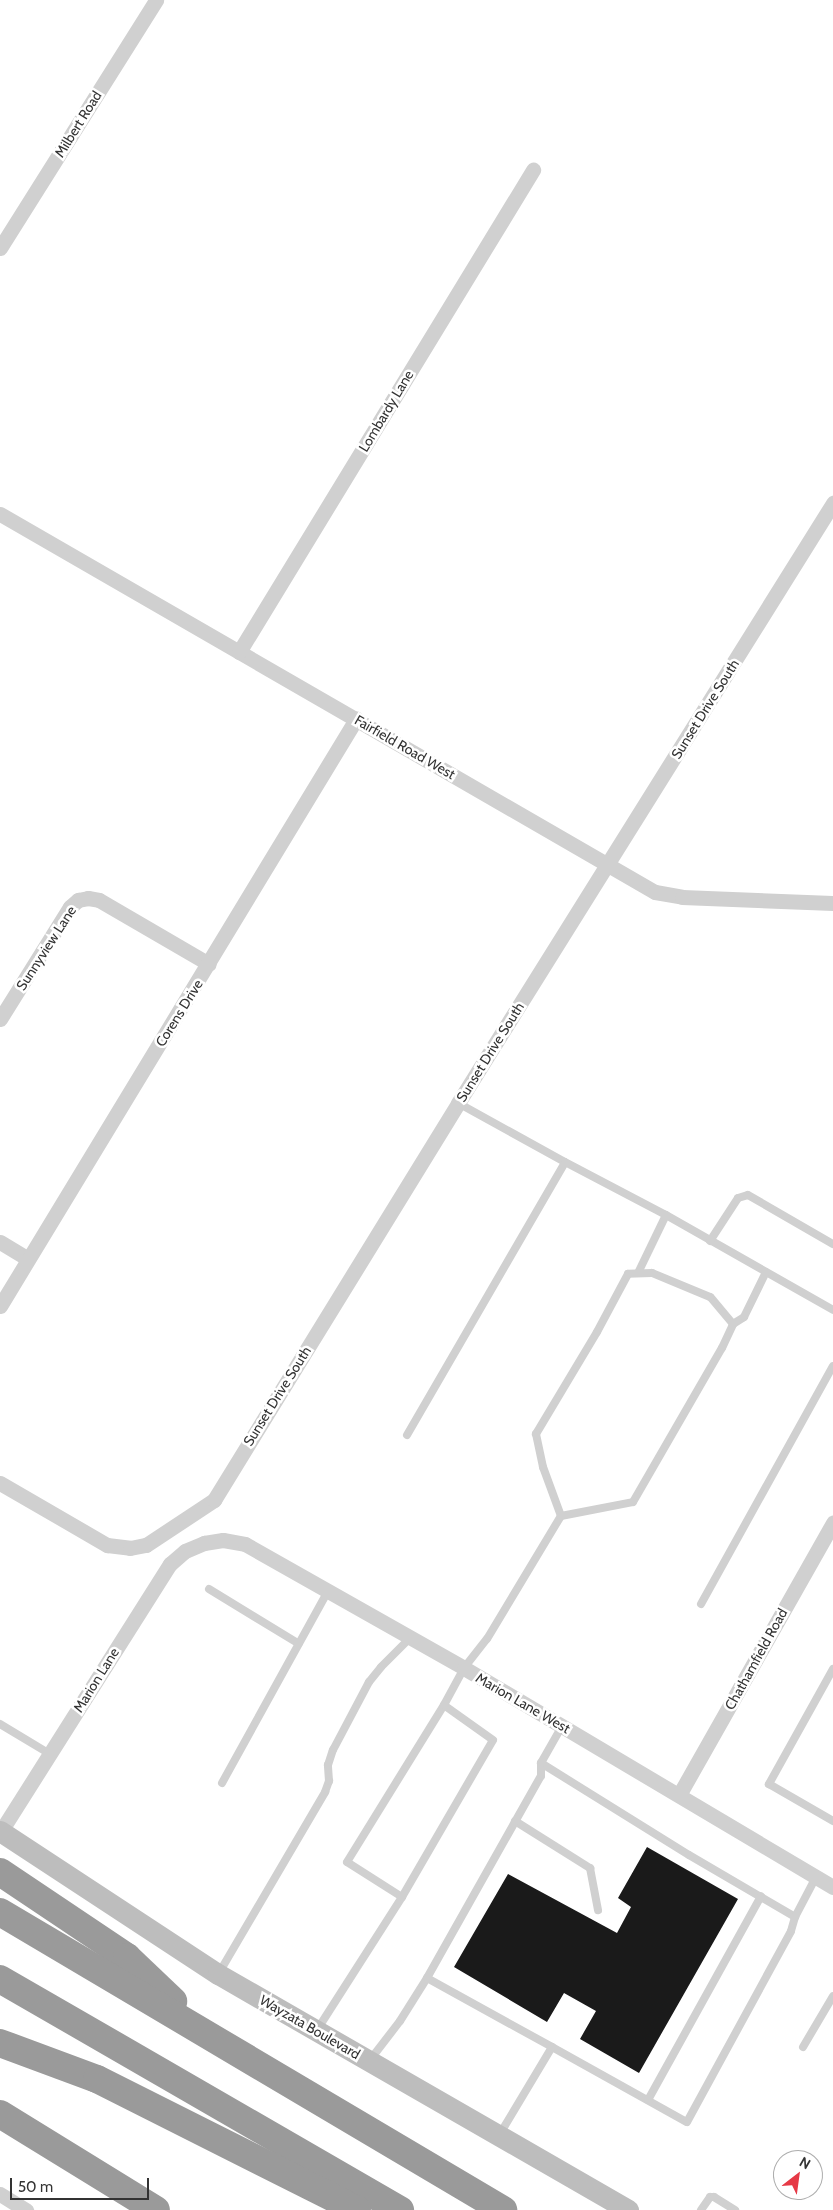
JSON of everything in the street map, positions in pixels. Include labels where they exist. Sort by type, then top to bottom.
[{"type":"highway","points":[[0,1872],[127,1957],[206,2033]]},
{"type":"highway","points":[[0,1912],[503,2210]]},
{"type":"highway","points":[[0,1978],[400,2210]]},
{"type":"highway","points":[[0,2043],[97,2079],[358,2210]]},
{"type":"highway","points":[[0,2114],[156,2210]]},
{"type":"street","name":"Milbert Road","points":[[0,248],[156,0]]},
{"type":"street","name":"Lombardy Lane","points":[[239,652],[533,170]]},
{"type":"street","name":"Sunset Drive South","points":[[0,1483],[107,1545],[130,1548],[146,1545],[214,1500],[458,1103],[833,503]]},
{"type":"street","name":"Fairfield Road West","points":[[0,514],[655,892],[682,898],[833,903]]},
{"type":"street","name":"Corens Drive","points":[[0,1306],[356,719]]},
{"type":"street","name":"Sunnyview Lane","points":[[0,1019],[70,907],[78,900],[88,898],[99,900],[209,964]]},
{"type":"street","points":[[0,1242],[28,1258]]},
{"type":"street","name":"Chathamfield Road","points":[[679,1795],[833,1523]]},
{"type":"street","name":"Marion Lane West","points":[[204,1543],[222,1540],[245,1544],[464,1668],[833,1887]]},
{"type":"street","name":"Marion Lane","points":[[0,1831],[170,1564],[185,1551],[204,1543]]},
{"type":"street","name":"Wayzata Boulevard","points":[[0,1831],[218,1974],[628,2210]]},
{"type":"street","points":[[0,2194],[26,2210]]},
{"type":"lane","points":[[458,1103],[666,1216],[833,1310]]},
{"type":"lane","points":[[407,1435],[565,1162]]},
{"type":"lane","points":[[710,1241],[738,1198],[748,1195],[833,1244]]},
{"type":"lane","points":[[638,1273],[666,1216]]},
{"type":"lane","points":[[402,1897],[347,1862],[464,1668],[487,1639],[561,1516],[633,1502],[722,1348],[733,1324],[744,1317],[766,1272]]},
{"type":"lane","points":[[561,1516],[544,1467],[536,1434],[597,1332],[628,1274],[652,1273],[710,1298],[733,1324]]},
{"type":"lane","points":[[701,1604],[833,1366]]},
{"type":"lane","points":[[209,1588],[299,1644]]},
{"type":"lane","points":[[222,1783],[328,1592]]},
{"type":"lane","points":[[218,1974],[325,1792],[330,1781],[328,1765],[333,1750],[369,1682],[380,1667],[410,1638]]},
{"type":"lane","points":[[833,1669],[769,1784],[833,1821]]},
{"type":"lane","points":[[316,2031],[402,1897],[493,1740],[444,1704]]},
{"type":"lane","points":[[0,1724],[50,1754]]},
{"type":"lane","points":[[369,2061],[400,2021],[427,1978],[541,1776],[542,1763],[562,1726]]},
{"type":"lane","points":[[542,1763],[689,1855],[795,1917]]},
{"type":"lane","points":[[515,1821],[590,1868],[598,1910]]},
{"type":"lane","points":[[427,1978],[687,2122],[791,1931],[795,1917],[816,1878]]},
{"type":"lane","points":[[648,2100],[760,1896]]},
{"type":"lane","points":[[803,2047],[833,1996]]},
{"type":"lane","points":[[499,2136],[552,2047]]},
{"type":"lane","points":[[701,2210],[710,2197],[714,2197],[735,2210]]},
{"type":"building","points":[[647,1847],[738,1899],[639,2073],[580,2039],[596,2011],[564,1993],[547,2022],[454,1967],[508,1874],[617,1933],[631,1907],[618,1898]]}]
